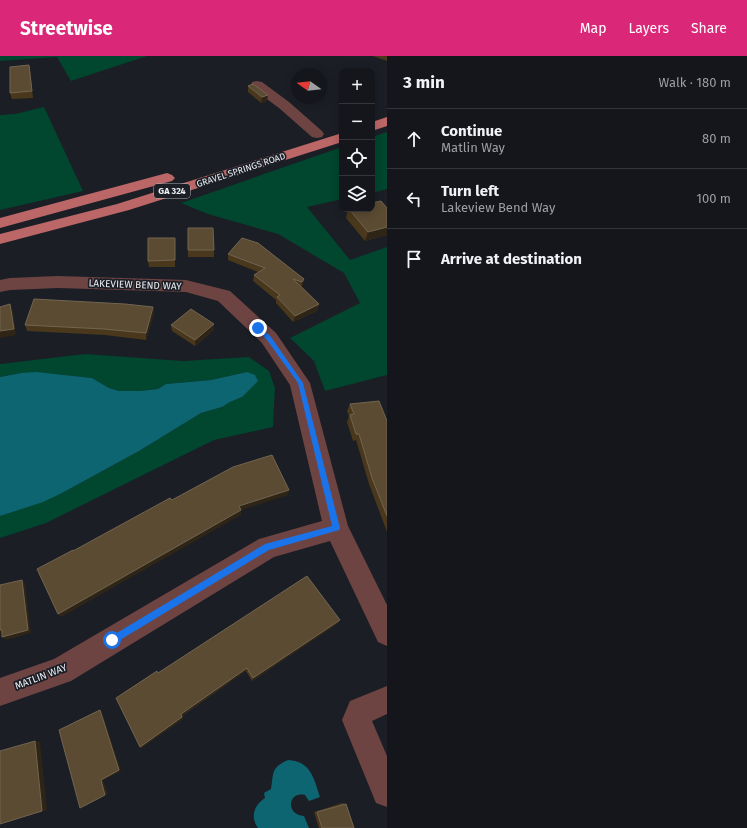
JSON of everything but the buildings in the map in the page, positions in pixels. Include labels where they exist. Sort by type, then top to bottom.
[{"type":"main road","points":[[375,114],[387,110]]},
{"type":"main road","points":[[375,126],[387,121]]},
{"type":"main road","name":"GRAVEL SPRINGS ROAD","points":[[0,223],[286,145],[339,126]]},
{"type":"main road","name":"GRAVEL SPRINGS ROAD","points":[[0,239],[123,207],[339,138]]},
{"type":"street","points":[[257,85],[284,105],[316,134]]},
{"type":"street","name":"LAKEVIEW BEND WAY","points":[[0,286],[10,284],[58,282],[186,286],[224,296],[269,338],[300,383],[336,528],[387,633]]},
{"type":"street","name":"MATLIN WAY","points":[[0,692],[61,671],[268,547],[336,528]]},
{"type":"street","points":[[387,700],[360,711],[357,720],[387,792]]},
{"type":"green space","points":[[0,56],[147,56],[71,81],[57,57],[0,61]]},
{"type":"green space","points":[[44,107],[83,191],[0,210],[0,115],[15,114]]},
{"type":"green space","points":[[387,132],[387,189],[375,192],[375,140],[375,136]]},
{"type":"green space","points":[[339,148],[339,200],[307,207],[350,260],[387,247],[387,375],[325,391],[314,361],[290,338],[360,303],[344,273],[278,234],[208,214],[181,203]]},
{"type":"green space","points":[[85,354],[183,361],[249,357],[269,371],[275,388],[273,427],[214,440],[46,523],[0,538],[0,516],[62,493],[139,451],[201,413],[222,407],[242,397],[247,372],[211,380],[166,384],[158,389],[139,391],[119,391],[109,388],[92,378],[53,374],[21,373],[0,377],[0,364]]},
{"type":"water","points":[[36,372],[92,378],[109,388],[119,391],[158,389],[166,384],[211,380],[247,372],[255,375],[258,381],[242,397],[222,407],[201,413],[139,451],[62,493],[43,502],[0,516],[0,377]]},
{"type":"water","points":[[288,760],[296,761],[307,767],[320,797],[309,801],[305,795],[299,795],[295,796],[292,800],[291,808],[298,815],[304,816],[309,828],[258,828],[254,820],[254,812],[258,804],[265,798],[264,793],[271,789],[274,771],[279,765]]},
{"type":"route","points":[[112,640],[268,547],[336,528],[300,383],[269,338],[258,328]]}]
